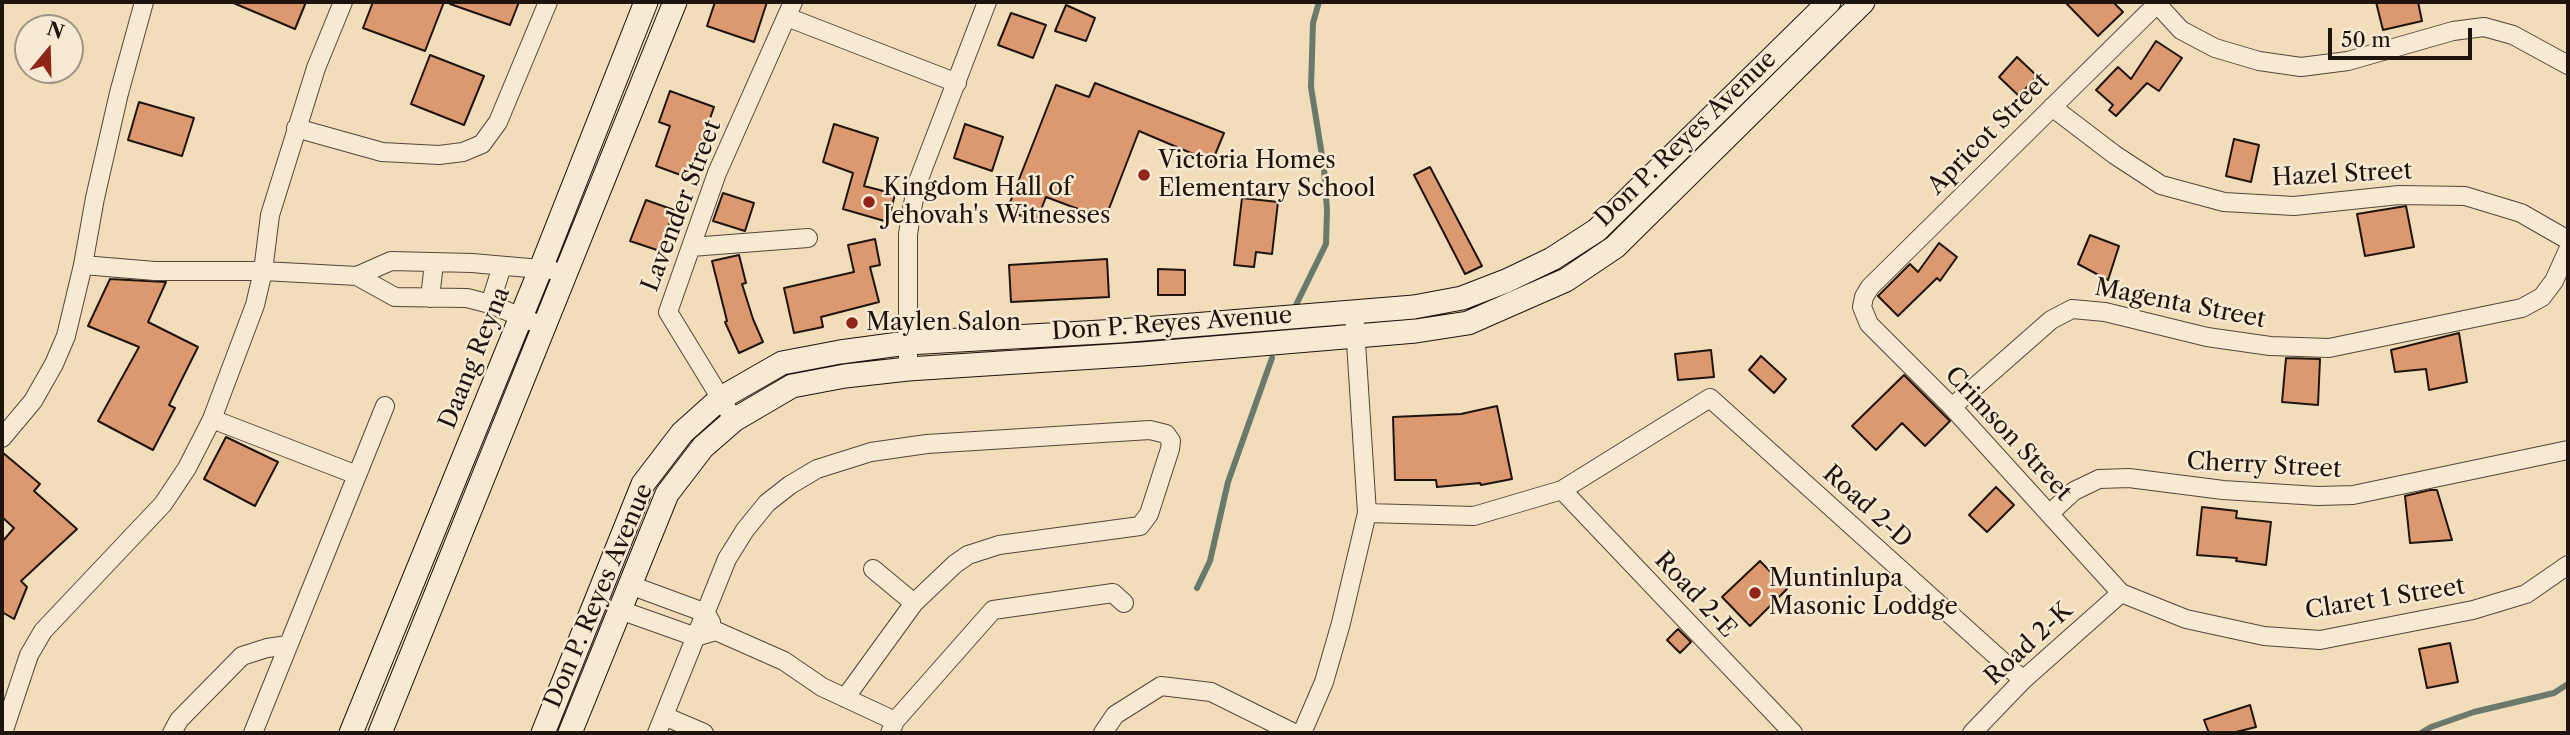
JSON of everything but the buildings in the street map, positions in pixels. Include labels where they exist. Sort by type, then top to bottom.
[{"type":"street","points":[[2,438],[33,401],[66,336],[119,93],[144,2]]},
{"type":"street","points":[[3,733],[29,655],[43,631],[163,504],[187,468],[212,419],[255,305],[263,271],[270,215],[296,128],[316,68],[343,2]]},
{"type":"street","points":[[296,128],[382,152],[439,155],[463,152],[482,144],[498,122],[548,2]]},
{"type":"street","name":"Daang Reyna","points":[[351,733],[541,268],[646,2]]},
{"type":"street","points":[[380,733],[675,2]]},
{"type":"street","points":[[908,369],[908,234],[912,209],[918,184],[987,2]]},
{"type":"street","name":"Don P. Reyes Avenue","points":[[542,733],[643,484],[682,433],[721,398],[782,363],[907,343],[1119,331],[1414,307],[1462,298],[1552,259],[1597,230],[1829,2]]},
{"type":"street","name":"Don P. Reyes Avenue","points":[[570,733],[667,494],[703,447],[734,420],[792,386],[845,376],[908,369],[1142,354],[1416,331],[1468,323],[1566,280],[1615,247],[1863,2]]},
{"type":"street","points":[[2158,3],[2181,30],[2215,48],[2259,61],[2291,66],[2348,61],[2452,31],[2484,27],[2514,35],[2568,65]]},
{"type":"street","name":"Apricot Street","points":[[1862,307],[1870,287],[2158,3]]},
{"type":"street","points":[[790,10],[957,83]]},
{"type":"street","name":"Lavender Street","points":[[734,420],[668,312],[717,173],[790,10]]},
{"type":"street","name":"Hazel Street","points":[[2052,107],[2115,155],[2161,185],[2224,202],[2294,206],[2399,195],[2465,196],[2521,213],[2568,240]]},
{"type":"street","points":[[691,247],[808,238]]},
{"type":"street","name":"Magenta Street","points":[[1952,407],[2051,320],[2072,309],[2105,312],[2207,337],[2270,346],[2329,348],[2522,308],[2542,298],[2554,281],[2568,250]]},
{"type":"street","points":[[357,276],[391,261],[541,268],[566,273]]},
{"type":"street","points":[[430,298],[434,262]]},
{"type":"street","points":[[83,265],[155,271],[263,271],[357,276],[395,297],[467,298],[490,304],[545,327]]},
{"type":"street","points":[[490,304],[502,266]]},
{"type":"street","name":"Crimson Street","points":[[1862,307],[1869,324],[1952,407],[2121,593]]},
{"type":"street","points":[[1301,733],[1324,682],[1367,513],[1354,311]]},
{"type":"street","name":"Road 2-D","points":[[1562,490],[1710,398],[2023,680]]},
{"type":"street","points":[[253,733],[384,405]]},
{"type":"street","points":[[212,419],[357,475]]},
{"type":"street","points":[[656,733],[727,559],[745,530],[768,503],[790,485],[817,469],[872,452],[928,444],[1150,430],[1166,434],[1171,441],[1170,449],[1149,514],[1140,526],[999,545],[968,555],[915,603],[845,698]]},
{"type":"street","name":"Cherry Street","points":[[2049,513],[2074,491],[2099,479],[2129,478],[2222,490],[2318,496],[2353,495],[2568,450]]},
{"type":"street","points":[[1367,513],[1474,516],[1562,490]]},
{"type":"street","name":"Road 2-E","points":[[1562,490],[1793,733]]},
{"type":"street","name":"Claret 1 Street","points":[[2121,593],[2186,619],[2264,636],[2320,639],[2473,610],[2526,594],[2568,565]]},
{"type":"street","points":[[873,569],[915,603]]},
{"type":"street","points":[[630,585],[706,613],[716,631],[783,661],[892,727],[993,610],[1113,593],[1124,603]]},
{"type":"street","name":"Road 2-K","points":[[1972,733],[2023,680],[2121,593]]},
{"type":"street","points":[[620,610],[696,637],[716,631]]},
{"type":"street","points":[[579,642],[602,652]]},
{"type":"street","points":[[172,733],[179,720],[242,656],[288,645]]},
{"type":"street","points":[[1103,733],[1115,715],[1161,686],[1211,692],[1294,733]]},
{"type":"street","points":[[664,716],[704,733]]},
{"type":"waterway","points":[[1295,307],[1326,244],[1324,168],[1311,87],[1313,23],[1319,2]]},
{"type":"waterway","points":[[1197,588],[1210,561],[1228,482],[1272,358]]},
{"type":"waterway","points":[[2421,733],[2474,712],[2554,693],[2568,684]]},
{"type":"place","name":"Victoria Homes Elementary School","points":[[1144,175]]},
{"type":"place","name":"Kingdom Hall of Jehovah's Witnesses","points":[[869,202]]},
{"type":"place","name":"Maylen Salon","points":[[852,323]]},
{"type":"place","name":"Muntinlupa Masonic Loddge","points":[[1755,593]]}]
